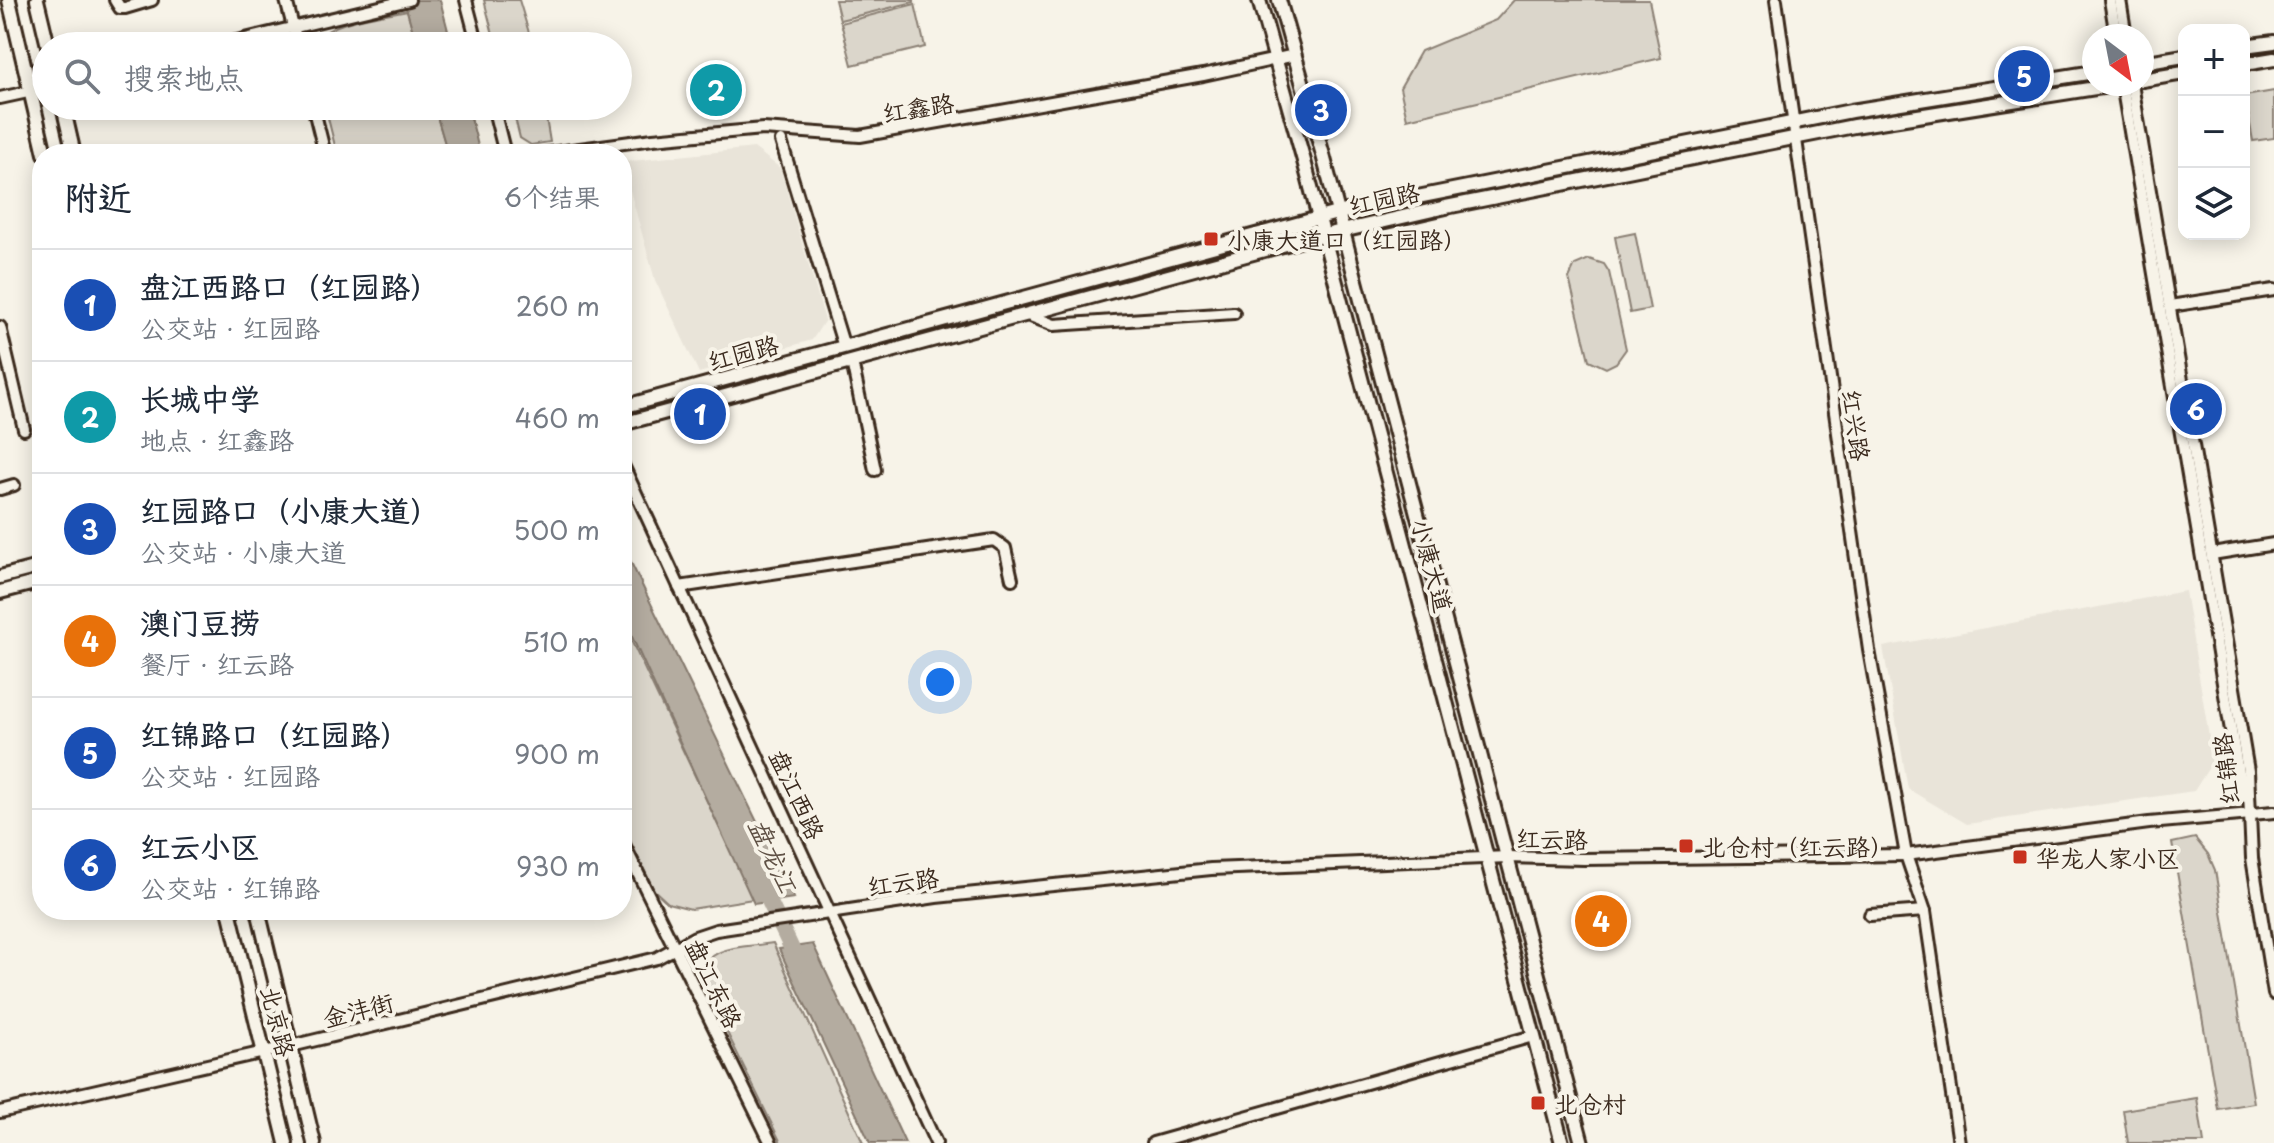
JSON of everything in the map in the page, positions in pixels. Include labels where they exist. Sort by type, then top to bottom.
[{"type":"main road","points":[[9,0],[32,100]]},
{"type":"main road","points":[[37,0],[45,32]]},
{"type":"main road","name":"小康大道","points":[[1259,0],[1562,1143]]},
{"type":"main road","name":"小康大道","points":[[1279,0],[1582,1143]]},
{"type":"main road","points":[[2250,45],[2274,42]]},
{"type":"main road","points":[[2154,61],[2178,57]]},
{"type":"main road","points":[[2250,63],[2274,59]]},
{"type":"main road","name":"红园路","points":[[632,404],[1337,213],[1851,111],[2082,74]]},
{"type":"main road","points":[[2154,78],[2178,74]]},
{"type":"main road","name":"红园路","points":[[632,421],[1342,230],[1854,126],[2082,90]]},
{"type":"main road","points":[[37,120],[43,144]]},
{"type":"main road","points":[[66,120],[72,144]]},
{"type":"main road","points":[[0,577],[32,569]]},
{"type":"main road","points":[[0,592],[32,584]]},
{"type":"main road","name":"北京路","points":[[231,920],[286,1143]]},
{"type":"main road","name":"北京路","points":[[260,920],[314,1143]]},
{"type":"street","points":[[115,0],[120,8],[152,0]]},
{"type":"street","points":[[286,0],[294,32]]},
{"type":"street","points":[[273,32],[409,0]]},
{"type":"street","points":[[466,0],[474,32]]},
{"type":"street","name":"红兴路","points":[[1776,0],[1867,634],[1906,855],[1925,911],[1959,1143]]},
{"type":"street","points":[[2110,0],[2114,24]]},
{"type":"street","points":[[2120,0],[2124,24]]},
{"type":"street","name":"红鑫路","points":[[616,144],[763,129],[860,136],[951,122],[1295,55]]},
{"type":"street","points":[[0,98],[30,92]]},
{"type":"street","name":"红锦路","points":[[2124,96],[2238,772],[2250,814]]},
{"type":"street","name":"红锦路","points":[[2134,96],[2248,771],[2250,814]]},
{"type":"street","points":[[316,120],[322,144]]},
{"type":"street","points":[[496,120],[502,144]]},
{"type":"street","points":[[781,141],[844,347]]},
{"type":"street","points":[[2170,306],[2274,290]]},
{"type":"street","points":[[1028,315],[1054,325],[1234,313]]},
{"type":"street","points":[[0,327],[24,429]]},
{"type":"street","points":[[852,362],[875,470]]},
{"type":"street","points":[[0,489],[14,485]]},
{"type":"street","name":"盘江西路","points":[[632,485],[936,1143]]},
{"type":"street","points":[[679,587],[994,540],[1005,548],[1012,579]]},
{"type":"street","points":[[2212,554],[2274,544]]},
{"type":"street","name":"红云路","points":[[716,930],[936,897],[1211,869],[1508,857],[1906,855],[2149,823],[2274,812]]},
{"type":"street","points":[[2250,814],[2252,858],[2274,994]]},
{"type":"street","name":"盘江东路","points":[[632,861],[771,1143]]},
{"type":"street","points":[[1870,915],[1925,911]]},
{"type":"street","name":"金沣街","points":[[0,1112],[657,958],[695,937],[716,930]]},
{"type":"street","points":[[1153,1143],[1533,1036]]},
{"type":"shaded area","points":[[404,0],[440,0],[448,32],[413,32]]},
{"type":"shaded area","points":[[484,0],[519,0],[529,32],[492,32]]},
{"type":"shaded area","points":[[835,0],[914,0],[914,2],[840,20]]},
{"type":"shaded area","points":[[1514,0],[1649,0],[1661,58],[1407,119],[1400,88],[1421,51],[1496,20]]},
{"type":"shaded area","points":[[915,4],[925,47],[852,65],[841,23]]},
{"type":"shaded area","points":[[407,10],[413,32],[326,32],[369,17]]},
{"type":"shaded area","points":[[2274,91],[2274,138],[2253,141],[2250,95]]},
{"type":"shaded area","points":[[328,120],[438,120],[445,144],[334,144]]},
{"type":"shaded area","points":[[438,120],[472,120],[478,144],[445,144]]},
{"type":"shaded area","points":[[516,120],[546,120],[550,142],[529,144],[520,138]]},
{"type":"shaded area","points":[[754,148],[780,168],[825,320],[812,340],[699,373],[655,280],[632,198],[632,161]]},
{"type":"shaded area","points":[[1635,233],[1650,309],[1630,313],[1615,237]]},
{"type":"shaded area","points":[[1589,259],[1604,264],[1609,272],[1626,349],[1616,363],[1606,368],[1589,360],[1569,278],[1575,265]]},
{"type":"shaded area","points":[[632,565],[794,898],[754,904],[632,637]]},
{"type":"shaded area","points":[[2185,591],[2213,761],[2194,791],[1967,824],[1908,789],[1883,647]]},
{"type":"shaded area","points":[[632,642],[753,899],[691,909],[668,903],[654,890],[632,845]]},
{"type":"shaded area","points":[[2195,838],[2208,854],[2215,870],[2254,1103],[2218,1109],[2172,843]]},
{"type":"shaded area","points":[[773,943],[863,1143],[781,1143],[700,977],[710,958],[719,953]]},
{"type":"shaded area","points":[[813,944],[905,1143],[870,1143],[779,949]]},
{"type":"shaded area","points":[[2197,1098],[2204,1143],[2128,1143],[2123,1110]]},
{"type":"waterway","name":"盘龙江","points":[[761,884],[799,964]]},
{"type":"place","name":"红锦路口（红园路）","points":[[2024,76]]},
{"type":"place","name":"长城中学","points":[[716,90]]},
{"type":"place","name":"红园路口（小康大道）","points":[[1321,110]]},
{"type":"place","name":"小康大道口（红园路）","points":[[1211,239]]},
{"type":"place","name":"红云小区","points":[[2196,409]]},
{"type":"place","name":"盘江西路口（红园路）","points":[[700,414]]},
{"type":"place","name":"北仓村（红云路）","points":[[1686,846]]},
{"type":"place","name":"华龙人家小区","points":[[2020,857]]},
{"type":"place","name":"澳门豆捞","points":[[1601,921]]},
{"type":"place","name":"北仓村","points":[[1538,1103]]}]
